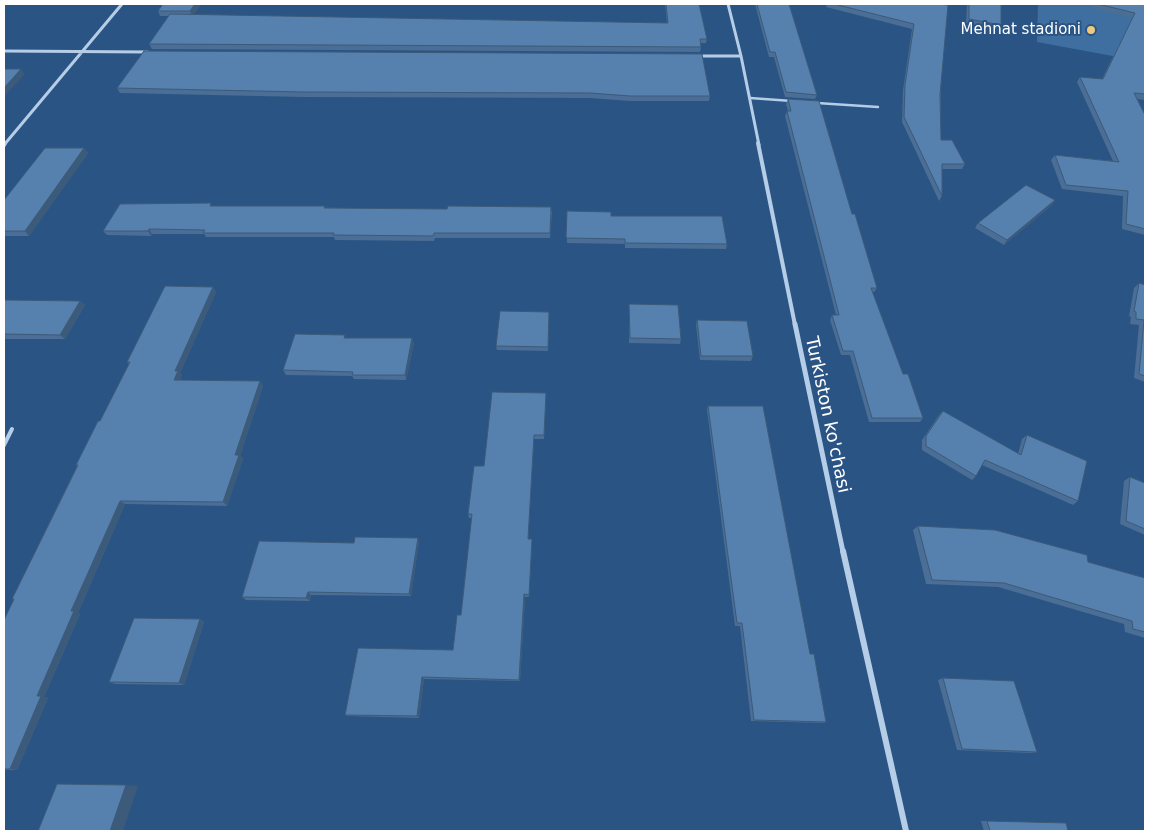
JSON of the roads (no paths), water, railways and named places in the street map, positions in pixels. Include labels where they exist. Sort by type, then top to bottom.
[{"type":"street","points":[[4,145],[122,4]]},
{"type":"street","name":"Turkiston ko'chasi","points":[[728,4],[750,98],[818,441],[906,831]]},
{"type":"street","points":[[4,51],[152,52]]},
{"type":"street","points":[[692,56],[741,56]]},
{"type":"lane","points":[[750,98],[799,102]]},
{"type":"lane","points":[[809,102],[878,107]]},
{"type":"lane","points":[[4,445],[12,429]]},
{"type":"place","name":"Mehnat stadioni","points":[[1091,30]]}]
